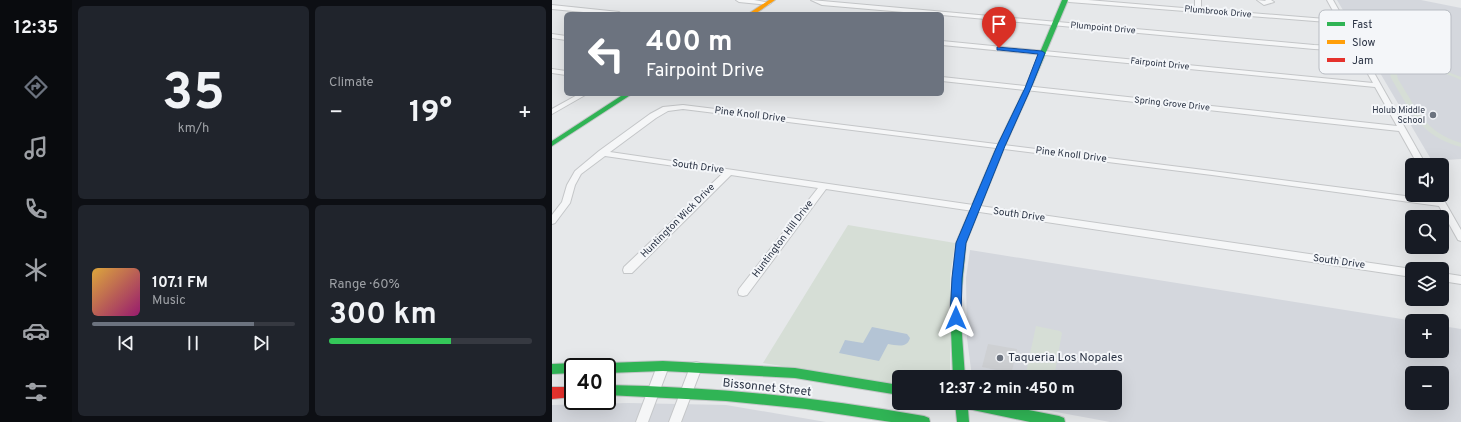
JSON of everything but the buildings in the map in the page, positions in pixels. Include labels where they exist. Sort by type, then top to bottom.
[{"type":"street","points":[[739,0],[770,1]]},
{"type":"street","name":"Plumpoint Drive","points":[[814,0],[822,3],[924,12]]},
{"type":"street","points":[[960,370],[955,307],[961,243],[1001,146],[1028,88],[1065,0]]},
{"type":"street","name":"Plumbrook Drive","points":[[1069,0],[1131,2],[1198,10],[1319,20]]},
{"type":"street","points":[[1198,0],[1198,10]]},
{"type":"street","points":[[1260,0],[1260,2],[1267,2],[1269,16]]},
{"type":"street","points":[[1330,0],[1336,10]]},
{"type":"street","points":[[754,12],[770,1]]},
{"type":"street","points":[[552,7],[600,12]]},
{"type":"street","name":"Plumpoint Drive","points":[[944,14],[1319,47]]},
{"type":"street","points":[[552,36],[564,38]]},
{"type":"street","name":"Fairpoint Drive","points":[[944,43],[1377,84]]},
{"type":"street","points":[[552,71],[564,73]]},
{"type":"street","points":[[1371,74],[1418,158]]},
{"type":"street","name":"Spring Grove Drive","points":[[944,79],[1402,129]]},
{"type":"street","points":[[552,112],[580,96]]},
{"type":"street","points":[[552,144],[626,96]]},
{"type":"street","name":"Pine Knoll Drive","points":[[552,221],[566,203],[571,185],[578,173],[602,153],[653,116],[666,109],[683,107],[1001,146],[1442,204]]},
{"type":"street","name":"South Drive","points":[[602,153],[1405,272]]},
{"type":"street","name":"Huntington Wick Drive","points":[[628,270],[728,172]]},
{"type":"street","name":"Huntington Hill Drive","points":[[743,292],[824,186]]},
{"type":"street","points":[[1442,204],[1461,238]]},
{"type":"street","points":[[1449,278],[1461,280]]},
{"type":"street","points":[[642,422],[663,366]]},
{"type":"street","name":"Bissonnet Street","points":[[616,368],[663,366],[795,373],[892,389]]},
{"type":"street","points":[[675,422],[696,367]]},
{"type":"street","points":[[552,369],[564,368]]},
{"type":"street","name":"Bissonnet Street","points":[[616,390],[688,391],[786,401],[895,416],[924,422]]},
{"type":"street","points":[[552,393],[564,392]]},
{"type":"street","points":[[962,410],[963,422]]},
{"type":"street","points":[[1000,410],[1059,422]]},
{"type":"shaded area","name":"Holub Middle School","points":[[1337,0],[1421,0],[1461,8],[1461,159],[1449,160],[1449,158],[1430,158],[1381,74],[1451,74],[1451,10],[1343,10]]},
{"type":"shaded area","points":[[1451,73],[1461,77],[1461,80],[1447,74]]},
{"type":"shaded area","points":[[1390,74],[1398,74],[1398,79],[1423,118],[1438,133],[1461,143],[1461,147],[1435,136],[1426,129],[1411,112],[1391,78]]},
{"type":"shaded area","points":[[848,225],[955,243],[950,277],[950,370],[892,370],[892,384],[763,363]]},
{"type":"shaded area","points":[[970,250],[1405,320],[1405,358],[1449,358],[1449,327],[1461,329],[1461,422],[1110,422],[1046,410],[1122,410],[1122,370],[971,370],[967,338],[966,278]]},
{"type":"shaded area","points":[[1036,326],[1060,331],[1062,333],[1055,370],[1027,370]]},
{"type":"shaded area","points":[[616,403],[726,405],[826,422],[552,422],[552,405],[564,405],[564,410],[616,410]]},
{"type":"water","points":[[872,327],[907,334],[910,338],[909,341],[904,345],[888,344],[879,361],[839,353],[845,340],[863,343]]},
{"type":"traffic: fast","points":[[959,370],[955,307],[961,243],[1001,146],[1028,88],[1065,0]]},
{"type":"traffic: fast","points":[[552,144],[626,96]]},
{"type":"traffic: fast","points":[[616,368],[663,366],[795,373],[892,389]]},
{"type":"traffic: fast","points":[[552,369],[564,368]]},
{"type":"traffic: fast","points":[[616,390],[726,395],[806,403],[924,422]]},
{"type":"traffic: fast","points":[[962,410],[963,422]]},
{"type":"traffic: fast","points":[[1000,410],[1059,422]]},
{"type":"traffic: slow","points":[[754,12],[772,0]]},
{"type":"traffic: jam","points":[[552,393],[564,392]]},
{"type":"place","name":"Holub Middle School","points":[[1433,115]]},
{"type":"place","name":"Taqueria Los Nopales","points":[[1000,358]]},
{"type":"route","points":[[956,318],[955,307],[961,243],[1001,146],[1028,88],[1042,53],[999,48]]}]
